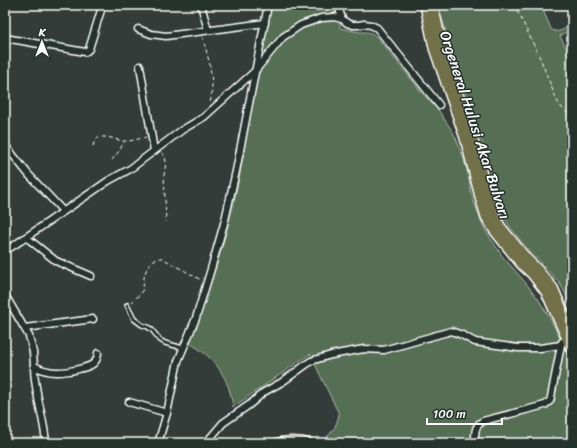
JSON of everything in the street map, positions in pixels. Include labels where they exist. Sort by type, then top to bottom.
[{"type":"main road","name":"Orgeneral Hulusi Akar Bulvarı","points":[[425,5],[434,48],[465,138],[486,217],[494,230],[521,264],[532,274],[546,292],[569,334]]},
{"type":"main road","name":"Orgeneral Hulusi Akar Bulvarı","points":[[433,5],[442,46],[472,136],[487,194],[494,214],[500,226],[553,288],[569,334],[572,350]]},
{"type":"street","points":[[5,38],[85,52],[89,49],[102,7],[101,5]]},
{"type":"street","points":[[202,5],[208,30]]},
{"type":"street","points":[[158,443],[167,413],[178,361],[196,318],[225,220],[235,178],[268,5]]},
{"type":"street","points":[[338,5],[342,19]]},
{"type":"street","points":[[5,251],[108,181],[130,170],[182,130],[208,114],[255,71],[283,37],[300,25],[321,18],[334,17],[342,19],[353,25],[364,24],[377,28],[439,105]]},
{"type":"street","points":[[138,29],[151,34],[166,36],[265,23]]},
{"type":"street","points":[[140,66],[151,136],[156,149]]},
{"type":"street","points":[[5,145],[29,175],[63,211]]},
{"type":"street","points":[[26,237],[56,261],[91,276]]},
{"type":"street","points":[[5,295],[25,328],[32,344],[34,382],[44,421],[46,443]]},
{"type":"street","points":[[25,328],[93,319]]},
{"type":"street","points":[[206,443],[222,423],[249,405],[264,392],[282,382],[311,361],[331,355],[364,349],[384,350],[450,331],[475,342],[518,348],[561,346]]},
{"type":"street","points":[[475,443],[477,426],[483,421],[546,406],[551,397],[561,346],[569,334]]},
{"type":"street","points":[[34,366],[50,372],[67,372],[90,366],[96,361],[98,353]]},
{"type":"street","points":[[129,402],[167,413]]},
{"type":"street","points":[[273,443],[285,440],[305,441],[312,443]]},
{"type":"lane","points":[[127,305],[134,319],[142,325],[150,328],[160,340],[183,348]]},
{"type":"path","points":[[513,5],[520,16],[540,58],[557,101],[564,111],[572,117]]},
{"type":"path","points":[[200,31],[210,63],[212,78],[211,100],[208,114]]},
{"type":"path","points":[[93,146],[98,137],[125,141],[151,136]]},
{"type":"path","points":[[112,160],[120,151],[125,141]]},
{"type":"path","points":[[156,149],[162,152],[166,160],[164,175],[166,222]]},
{"type":"path","points":[[127,305],[138,297],[143,289],[144,277],[147,268],[153,260],[157,258],[162,258],[207,283]]},
{"type":"green space","points":[[267,5],[339,5],[340,28],[359,32],[368,32],[377,37],[424,95],[439,111],[456,138],[468,174],[474,202],[487,233],[503,257],[539,300],[551,320],[566,351],[572,359],[572,443],[318,443],[326,438],[332,431],[337,423],[339,414],[310,354],[233,407],[228,386],[219,369],[213,361],[189,343],[205,302],[235,196],[240,174]]},
{"type":"green space","points":[[438,5],[541,5],[551,29],[554,31],[564,29],[572,23],[572,29],[560,36],[572,59],[572,311],[559,282],[525,246],[510,227],[499,209],[492,188],[484,149]]}]
